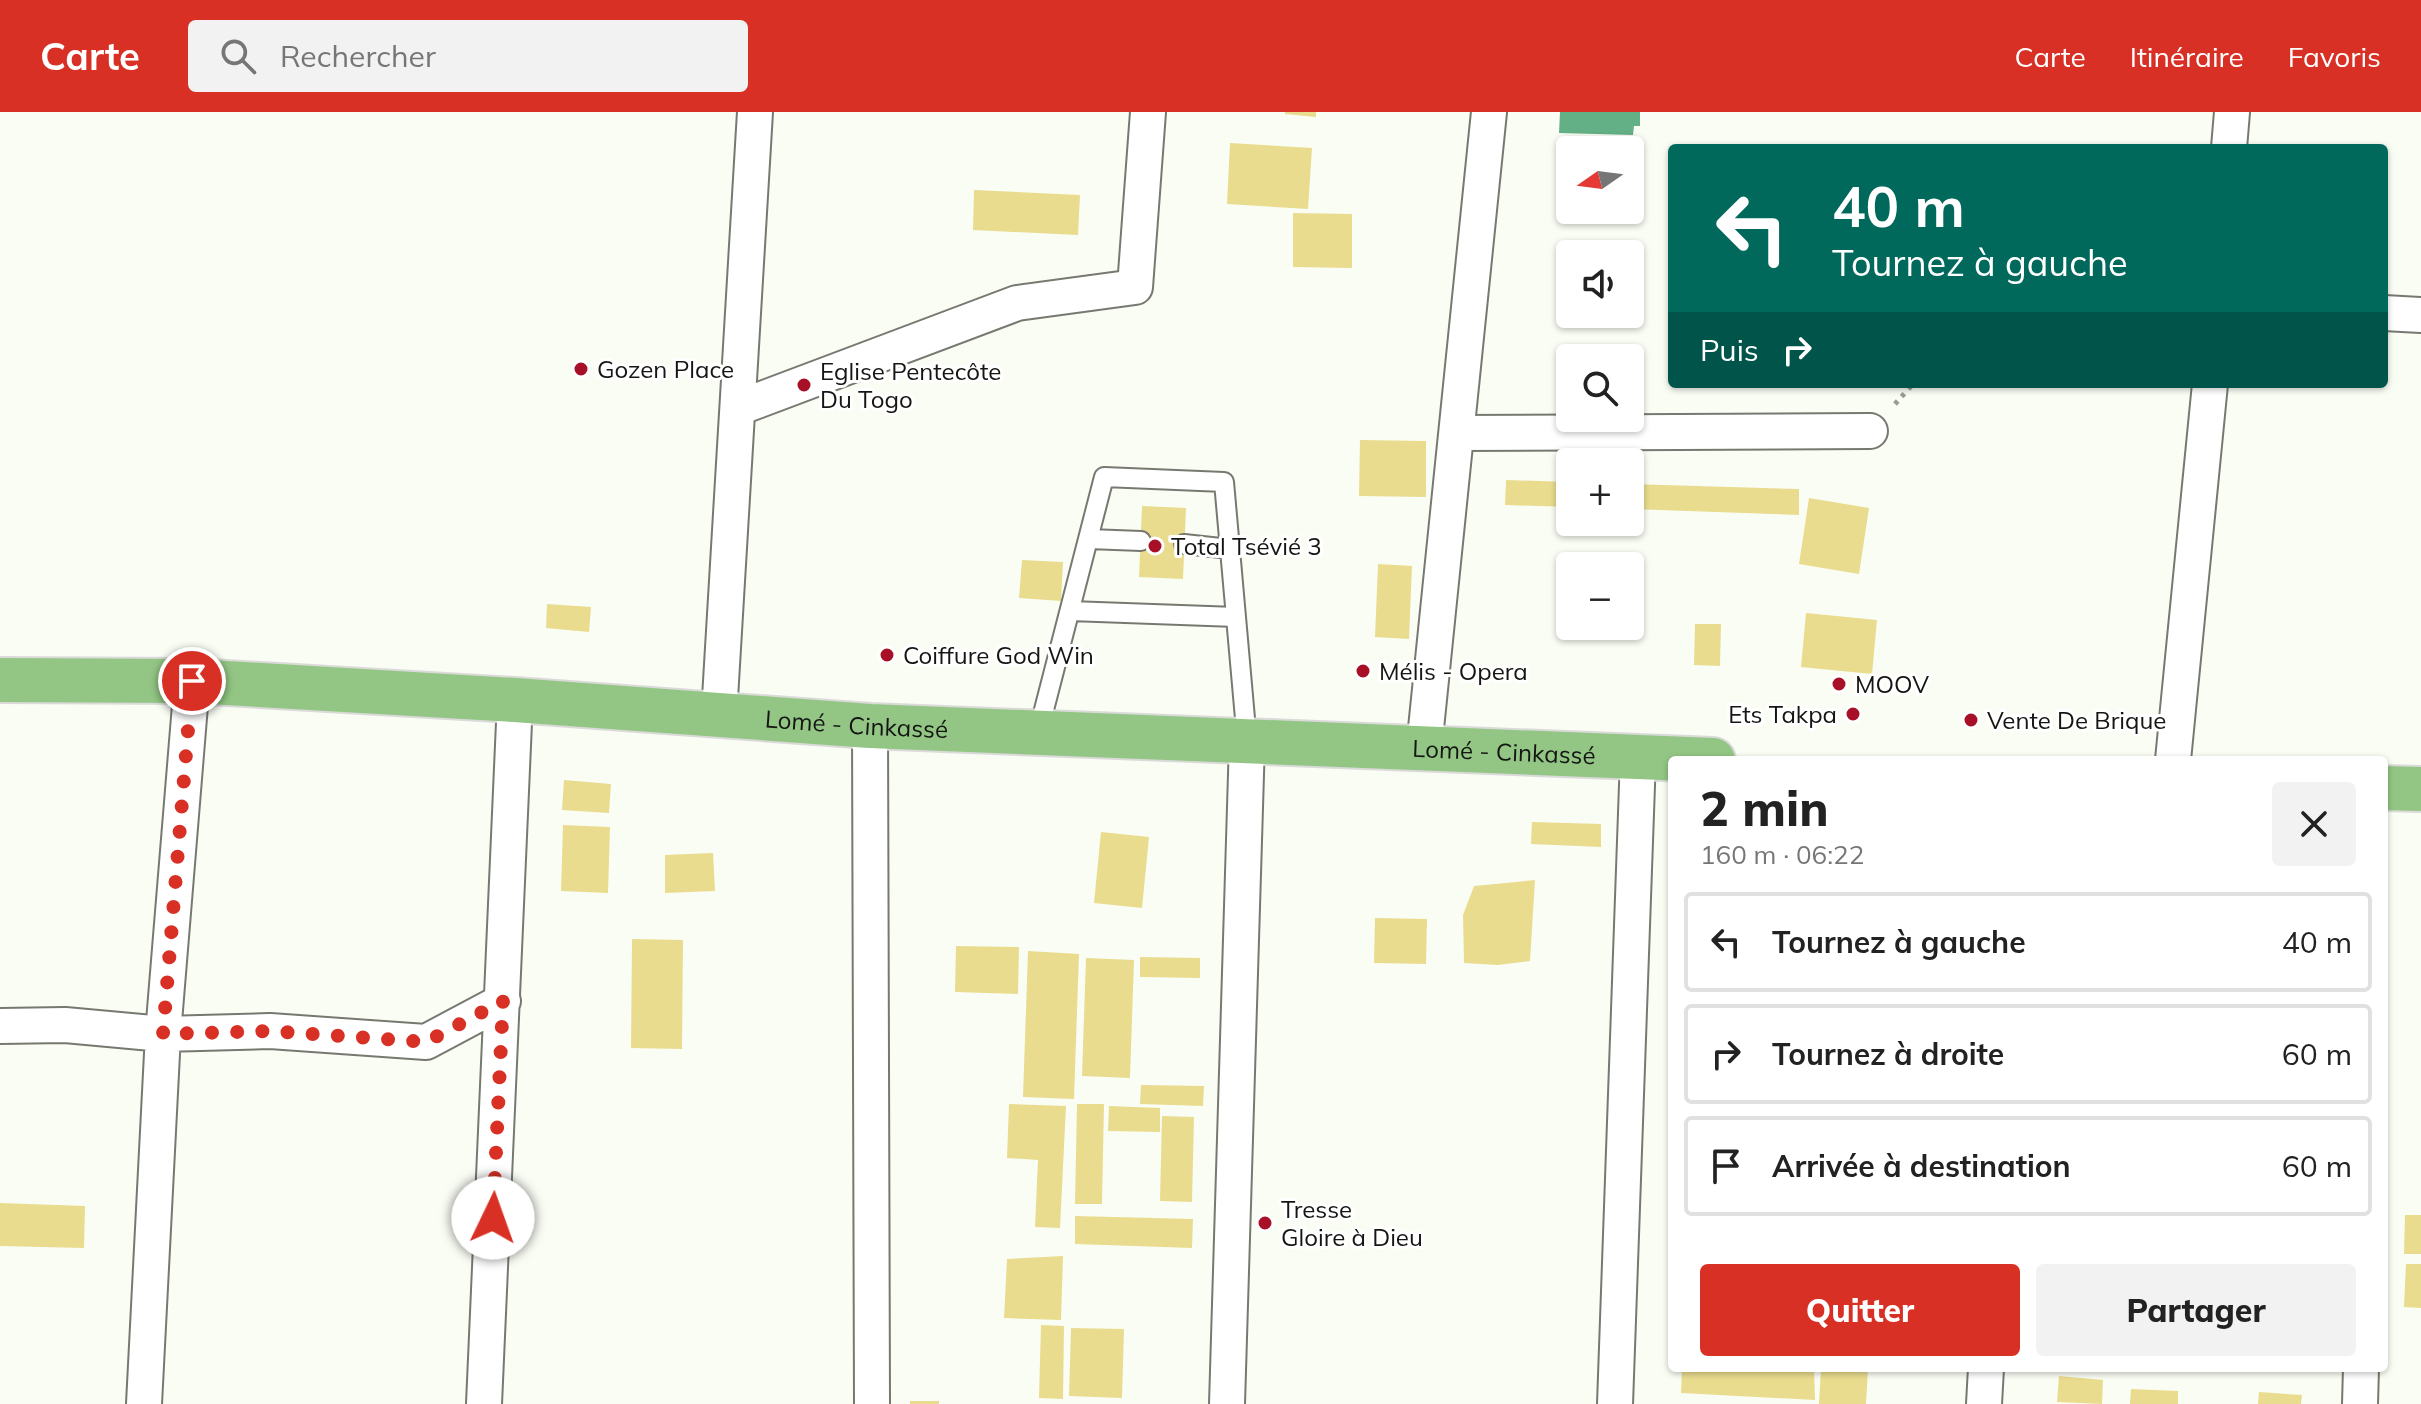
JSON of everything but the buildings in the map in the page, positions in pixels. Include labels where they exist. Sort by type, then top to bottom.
[{"type":"highway","name":"Lomé - Cinkassé","points":[[0,680],[192,681],[515,700],[870,726],[1668,758]]},
{"type":"highway","points":[[2388,788],[2421,789]]},
{"type":"street","points":[[719,715],[755,112]]},
{"type":"street","points":[[738,408],[1017,303],[1135,287],[1148,112]]},
{"type":"street","points":[[1424,748],[1489,112]]},
{"type":"street","points":[[2229,144],[2232,112]]},
{"type":"street","points":[[2388,313],[2421,315]]},
{"type":"street","points":[[2173,756],[2210,388]]},
{"type":"street","points":[[1457,433],[1870,431]]},
{"type":"street","points":[[144,1404],[163,1034],[192,681]]},
{"type":"street","points":[[484,1404],[515,700]]},
{"type":"street","points":[[870,726],[872,1404]]},
{"type":"street","points":[[1227,1404],[1247,741]]},
{"type":"street","points":[[1615,1404],[1638,757]]},
{"type":"street","points":[[0,1026],[65,1025],[163,1034],[270,1031],[426,1042],[503,1001]]},
{"type":"street","points":[[1984,1404],[1986,1372]]},
{"type":"street","points":[[2360,1404],[2361,1372]]},
{"type":"lane","points":[[1038,733],[1104,477],[1224,482],[1247,741]]},
{"type":"lane","points":[[1089,539],[1141,541]]},
{"type":"lane","points":[[1184,544],[1230,549]]},
{"type":"lane","points":[[1070,611],[1236,617]]},
{"type":"shaded area","points":[[1560,112],[1640,112],[1640,126],[1634,126],[1633,135],[1559,133]]},
{"type":"place","name":"Gozen Place","points":[[581,369]]},
{"type":"place","name":"Eglise Pentecôte Du Togo","points":[[804,385]]},
{"type":"place","name":"Total Tsévié 3","points":[[1155,546]]},
{"type":"place","name":"Coiffure God Win","points":[[887,655]]},
{"type":"place","name":"Mélis - Opera","points":[[1363,671]]},
{"type":"place","name":"MOOV","points":[[1839,684]]},
{"type":"place","name":"Ets Takpa","points":[[1853,714]]},
{"type":"place","name":"Vente De Brique","points":[[1971,720]]},
{"type":"place","name":"Tresse Gloire à Dieu","points":[[1265,1223]]},
{"type":"route","points":[[192,681],[163,1034],[270,1031],[426,1042],[503,1001],[493,1218]]}]
